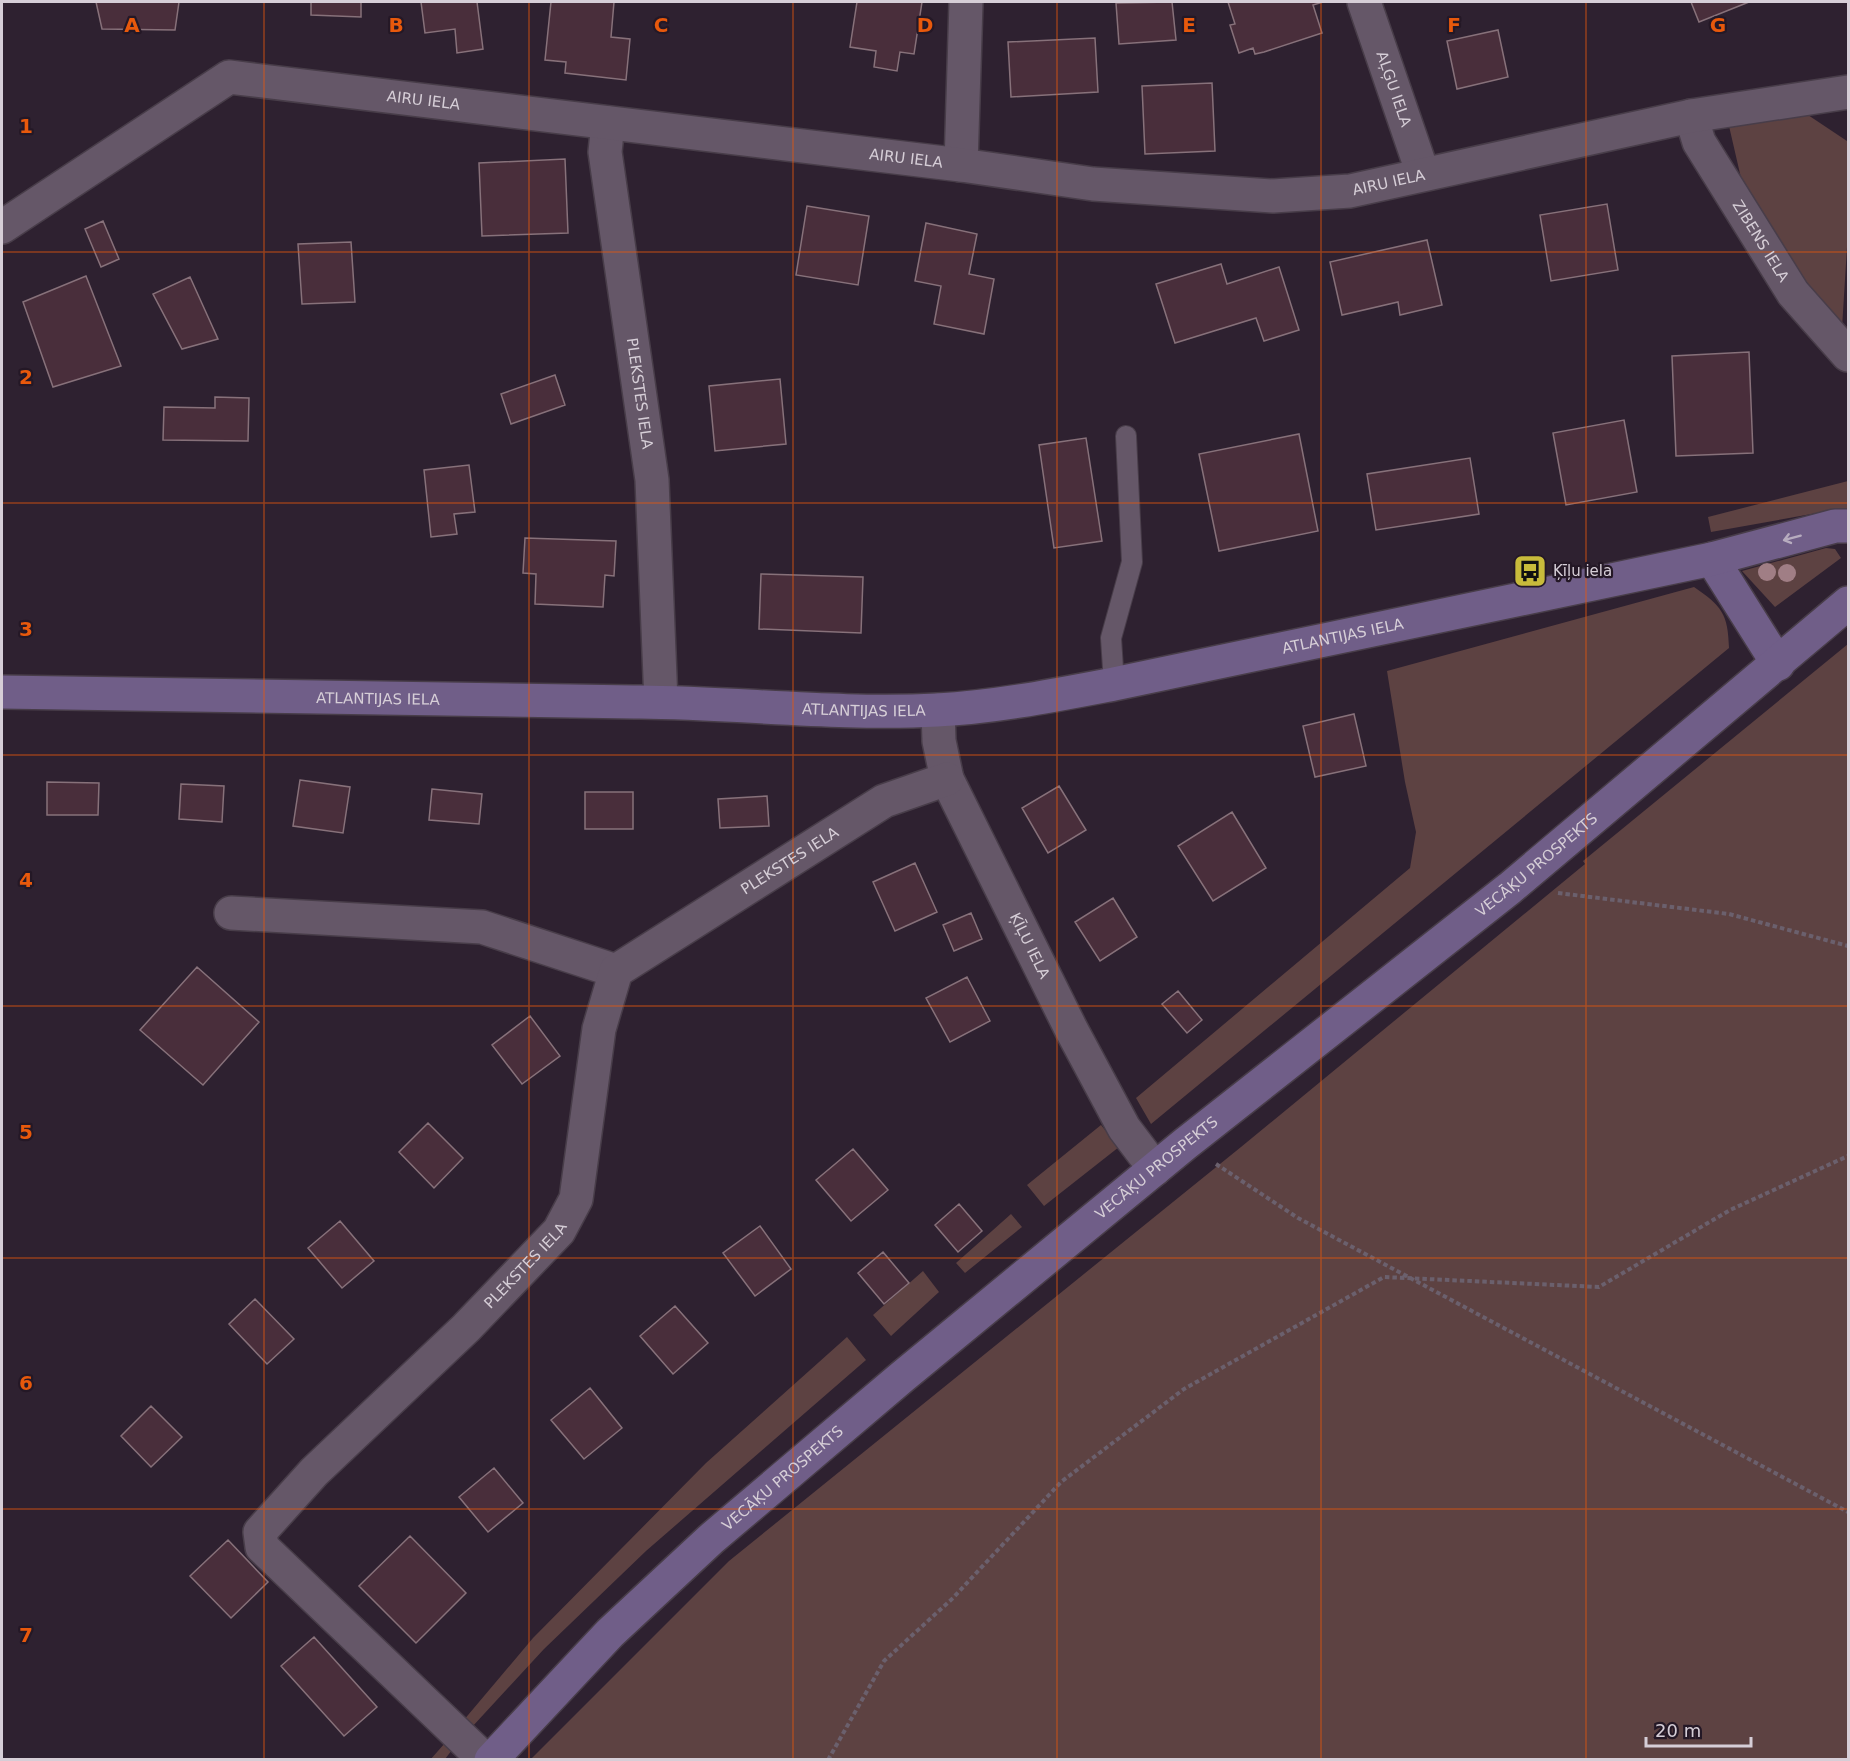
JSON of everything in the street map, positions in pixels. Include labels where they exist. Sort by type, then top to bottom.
[{"type":"main road","name":"ATLANTIJAS IELA","points":[[2,692],[190,697],[661,702],[872,711],[938,710],[1029,700],[1114,684],[1712,559],[1835,526],[1848,526]]},
{"type":"main road","points":[[1712,559],[1778,664]]},
{"type":"main road","name":"VECĀĶU PROSPEKTS","points":[[491,1760],[610,1633],[711,1539],[902,1377],[1185,1144],[1510,888],[1848,603]]},
{"type":"street","points":[[961,165],[966,2]]},
{"type":"street","name":"AĻĢU IELA","points":[[1364,2],[1423,174]]},
{"type":"street","name":"AIRU IELA","points":[[2,227],[229,77],[961,165],[1093,184],[1273,196],[1350,191],[1691,116],[1848,92]]},
{"type":"street","name":"ZIBENS IELA","points":[[1691,116],[1699,142],[1793,293],[1848,349]]},
{"type":"street","name":"PLEKSTES IELA","points":[[608,123],[605,152],[652,480],[661,702]]},
{"type":"street","name":"ĶĪĻU IELA","points":[[938,710],[939,741],[947,779],[1097,1079],[1124,1128],[1155,1169]]},
{"type":"street","name":"PLEKSTES IELA","points":[[485,1760],[262,1547],[260,1532],[314,1472],[466,1328],[559,1231],[576,1199],[599,1029],[616,971],[884,801],[947,779]]},
{"type":"street","points":[[231,913],[482,927],[616,971]]},
{"type":"lane","points":[[1114,684],[1111,638],[1132,562],[1126,436]]},
{"type":"path","points":[[1510,888],[1729,914],[1848,946]]},
{"type":"path","points":[[1185,1144],[1298,1218],[1848,1512]]},
{"type":"path","points":[[828,1760],[884,1661],[953,1598],[1060,1482],[1184,1389],[1384,1277],[1599,1287],[1730,1210],[1848,1156]]},
{"type":"shaded area","points":[[1802,111],[1847,141],[1848,231],[1842,328],[1802,289],[1744,191],[1729,126]]},
{"type":"shaded area","points":[[1848,481],[1848,511],[1817,513],[1711,532],[1708,517]]},
{"type":"shaded area","points":[[1826,548],[1835,549],[1841,558],[1775,607],[1742,571]]},
{"type":"shaded area","points":[[1694,587],[1722,612],[1727,627],[1729,648],[1151,1124],[1136,1098],[1410,868],[1416,832],[1405,782],[1387,671]]},
{"type":"shaded area","points":[[1848,644],[1848,1759],[531,1759],[729,1561],[1241,1147],[1585,864],[1583,861]]},
{"type":"shaded area","points":[[1101,1125],[1119,1147],[1044,1206],[1027,1185]]},
{"type":"shaded area","points":[[1011,1214],[1022,1227],[965,1273],[956,1263]]},
{"type":"shaded area","points":[[923,1271],[939,1292],[891,1336],[873,1315]]},
{"type":"shaded area","points":[[847,1337],[866,1360],[646,1551],[544,1649],[472,1727],[463,1721],[533,1638],[706,1463]]},
{"type":"shaded area","points":[[445,1743],[452,1750],[445,1759],[430,1760]]},
{"type":"building","points":[[96,2],[179,2],[175,30],[102,29]]},
{"type":"building","points":[[311,2],[361,2],[361,17],[311,15]]},
{"type":"building","points":[[421,2],[477,2],[483,49],[457,53],[455,29],[425,33]]},
{"type":"building","points":[[551,2],[614,2],[611,37],[630,39],[626,80],[565,73],[566,62],[545,60]]},
{"type":"building","points":[[857,2],[922,2],[914,54],[900,52],[897,71],[874,67],[876,51],[850,47]]},
{"type":"building","points":[[1172,2],[1176,40],[1119,44],[1116,3]]},
{"type":"building","points":[[1228,2],[1323,2],[1313,5],[1322,33],[1264,52],[1255,54],[1253,48],[1239,53],[1230,25],[1235,24]]},
{"type":"building","points":[[1691,2],[1749,2],[1699,22]]},
{"type":"building","points":[[1498,30],[1508,77],[1457,89],[1447,41]]},
{"type":"building","points":[[1095,38],[1098,92],[1011,97],[1008,42]]},
{"type":"building","points":[[1212,83],[1215,151],[1145,154],[1142,86]]},
{"type":"building","points":[[565,159],[568,233],[482,236],[479,163]]},
{"type":"building","points":[[1607,204],[1618,270],[1551,281],[1540,215]]},
{"type":"building","points":[[807,206],[869,216],[858,285],[796,275]]},
{"type":"building","points":[[103,221],[119,259],[101,267],[85,229]]},
{"type":"building","points":[[926,223],[977,234],[969,274],[994,279],[984,334],[934,324],[941,286],[915,281]]},
{"type":"building","points":[[1427,240],[1442,305],[1400,315],[1398,302],[1342,315],[1330,262]]},
{"type":"building","points":[[351,242],[355,302],[302,304],[298,244]]},
{"type":"building","points":[[1221,264],[1227,284],[1279,267],[1299,330],[1264,341],[1256,318],[1175,343],[1156,284]]},
{"type":"building","points":[[86,276],[121,366],[53,387],[23,302]]},
{"type":"building","points":[[190,277],[218,339],[182,349],[153,294]]},
{"type":"building","points":[[1749,352],[1753,453],[1676,456],[1672,356]]},
{"type":"building","points":[[555,375],[565,405],[511,424],[501,394]]},
{"type":"building","points":[[780,379],[786,444],[715,451],[709,386]]},
{"type":"building","points":[[215,397],[249,398],[248,441],[163,440],[164,407],[215,408]]},
{"type":"building","points":[[1624,420],[1637,492],[1566,505],[1553,433]]},
{"type":"building","points":[[1299,434],[1318,531],[1219,551],[1199,454]]},
{"type":"building","points":[[1086,438],[1102,541],[1054,548],[1039,445]]},
{"type":"building","points":[[1470,458],[1479,514],[1376,530],[1367,474]]},
{"type":"building","points":[[469,465],[475,512],[454,514],[457,534],[431,537],[424,470]]},
{"type":"building","points":[[525,538],[616,541],[614,576],[605,575],[603,607],[535,604],[536,574],[523,573]]},
{"type":"building","points":[[761,574],[863,577],[861,633],[759,629]]},
{"type":"building","points":[[1354,714],[1366,766],[1315,777],[1303,726]]},
{"type":"building","points":[[300,780],[350,787],[343,833],[293,826]]},
{"type":"building","points":[[47,782],[99,783],[98,815],[47,815]]},
{"type":"building","points":[[181,784],[224,786],[222,822],[179,819]]},
{"type":"building","points":[[1059,786],[1086,830],[1048,853],[1022,808]]},
{"type":"building","points":[[432,789],[482,794],[479,824],[429,820]]},
{"type":"building","points":[[585,792],[633,792],[633,829],[585,829]]},
{"type":"building","points":[[767,796],[769,826],[720,828],[718,799]]},
{"type":"building","points":[[1232,812],[1266,868],[1213,901],[1178,846]]},
{"type":"building","points":[[915,863],[937,912],[895,931],[873,882]]},
{"type":"building","points":[[1113,898],[1137,937],[1100,961],[1075,922]]},
{"type":"building","points":[[971,913],[982,939],[954,951],[943,925]]},
{"type":"building","points":[[197,967],[259,1022],[203,1085],[140,1030]]},
{"type":"building","points":[[967,977],[990,1021],[950,1042],[926,998]]},
{"type":"building","points":[[1178,991],[1202,1020],[1187,1033],[1162,1004]]},
{"type":"building","points":[[530,1016],[560,1056],[522,1084],[492,1045]]},
{"type":"building","points":[[428,1123],[463,1158],[434,1188],[399,1152]]},
{"type":"building","points":[[853,1149],[888,1190],[851,1221],[816,1180]]},
{"type":"building","points":[[959,1204],[982,1231],[958,1252],[935,1225]]},
{"type":"building","points":[[340,1221],[374,1261],[342,1288],[308,1248]]},
{"type":"building","points":[[760,1226],[791,1269],[755,1296],[723,1253]]},
{"type":"building","points":[[883,1252],[909,1283],[884,1304],[858,1273]]},
{"type":"building","points":[[255,1299],[294,1339],[267,1364],[229,1324]]},
{"type":"building","points":[[675,1306],[708,1343],[673,1374],[640,1336]]},
{"type":"building","points":[[590,1388],[622,1428],[584,1459],[551,1420]]},
{"type":"building","points":[[151,1406],[182,1437],[151,1467],[121,1436]]},
{"type":"building","points":[[494,1468],[523,1503],[488,1532],[459,1497]]},
{"type":"building","points":[[410,1536],[466,1593],[416,1643],[359,1586]]},
{"type":"building","points":[[228,1540],[268,1582],[231,1618],[190,1576]]},
{"type":"building","points":[[314,1637],[377,1707],[344,1736],[281,1666]]},
{"type":"place","name":"Ķīļu iela","points":[[1530,571]]}]
